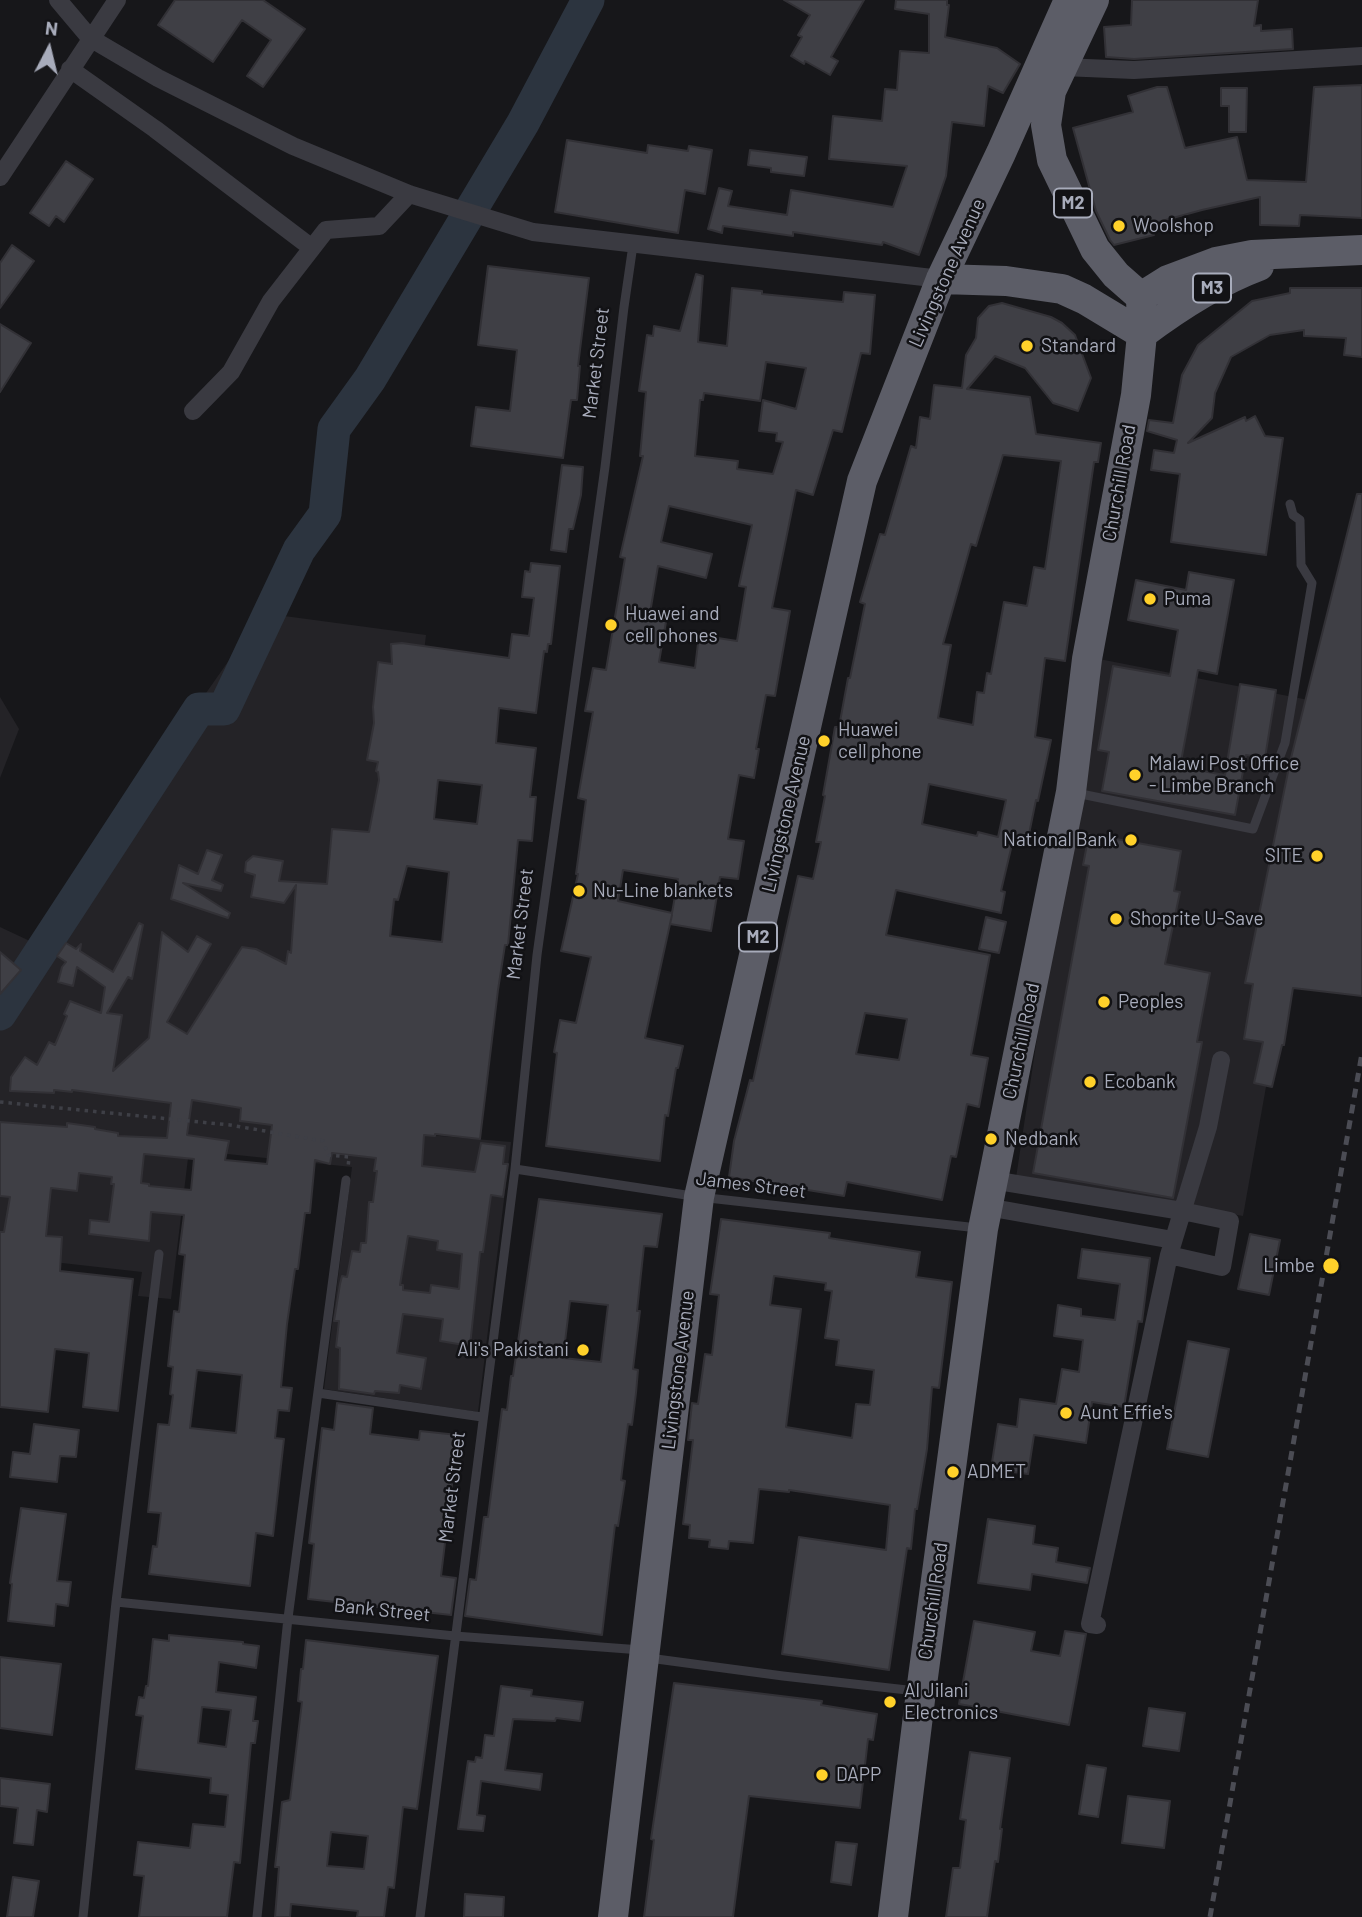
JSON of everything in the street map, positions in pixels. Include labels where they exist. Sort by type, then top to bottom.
[{"type":"highway","name":"Livingstone Avenue","points":[[613,1917],[699,1197],[862,481],[941,279],[1069,0]]},
{"type":"highway","name":"M2","points":[[1094,0],[1057,79],[1046,125],[1052,159],[1095,249],[1116,275],[1141,298]]},
{"type":"highway","points":[[1001,153],[1040,153],[1052,159]]},
{"type":"highway","points":[[1062,289],[1084,272],[1095,249]]},
{"type":"highway","name":"M3","points":[[1141,298],[1168,280],[1216,262],[1252,255],[1362,250]]},
{"type":"highway","name":"M3","points":[[1142,334],[1177,308],[1237,274],[1290,255]]},
{"type":"highway","points":[[941,279],[1006,281],[1062,289],[1142,334]]},
{"type":"highway","name":"Churchill Road","points":[[893,1917],[987,1205],[1071,792],[1087,659],[1136,395],[1142,334],[1141,298]]},
{"type":"street","points":[[58,0],[90,38],[158,78],[293,146],[409,194],[533,232],[941,279]]},
{"type":"street","points":[[0,177],[117,0]]},
{"type":"street","points":[[1057,79],[1134,70],[1362,56]]},
{"type":"street","points":[[70,69],[155,129],[312,248]]},
{"type":"street","points":[[193,411],[231,372],[271,301],[326,229],[379,226],[409,194]]},
{"type":"street","points":[[1097,1625],[1090,1624],[1171,1248],[1208,1127],[1221,1060]]},
{"type":"street","points":[[1095,1196],[1230,1221],[1222,1266],[1171,1248],[1089,1226],[987,1205],[1095,1196]]},
{"type":"street","points":[[1089,1226],[1095,1196]]},
{"type":"lane","name":"Market Street","points":[[420,1917],[515,1169],[537,955],[633,245]]},
{"type":"lane","points":[[1071,792],[1253,829],[1285,743],[1312,583],[1301,565],[1300,520],[1293,515],[1290,504]]},
{"type":"lane","name":"James Street","points":[[515,1169],[699,1197],[987,1205]]},
{"type":"lane","points":[[257,1917],[288,1618],[346,1180]]},
{"type":"lane","points":[[83,1917],[116,1602],[159,1254]]},
{"type":"lane","points":[[318,1393],[482,1417]]},
{"type":"lane","name":"Bank Street","points":[[116,1602],[644,1654],[783,1676],[921,1692]]},
{"type":"path","points":[[0,1102],[230,1125],[323,1142],[328,1154],[349,1157],[346,1180]]},
{"type":"shaded area","points":[[262,613],[426,635],[369,1130],[511,1142],[478,1412],[324,1389],[352,1167],[189,1150],[171,1299],[138,1296],[142,1272],[0,1256],[0,927],[32,942]]},
{"type":"shaded area","points":[[1094,658],[1334,705],[1243,1216],[1016,1178]]},
{"type":"shaded area","points":[[0,697],[19,729],[0,778]]},
{"type":"building","points":[[175,0],[263,0],[305,29],[263,87],[247,76],[271,40],[242,20],[213,62],[158,25]]},
{"type":"building","points":[[784,0],[864,0],[831,57],[838,61],[830,75],[791,56],[802,37],[798,35],[810,15]]},
{"type":"building","points":[[896,0],[947,0],[949,5],[945,37],[997,48],[1020,64],[1003,93],[988,86],[984,126],[952,122],[946,176],[919,255],[883,242],[882,245],[793,232],[793,236],[723,226],[722,233],[708,229],[719,188],[732,191],[728,206],[787,215],[791,190],[893,207],[907,166],[829,159],[833,116],[882,121],[885,89],[897,90],[900,51],[929,53],[929,14],[895,9]]},
{"type":"building","points":[[1132,0],[1258,0],[1254,26],[1261,25],[1261,31],[1292,29],[1293,49],[1134,59],[1106,57],[1104,27],[1131,25]]},
{"type":"building","points":[[1362,85],[1362,218],[1300,215],[1299,226],[1260,225],[1260,197],[1151,224],[1154,235],[1114,245],[1110,240],[1096,211],[1073,128],[1133,112],[1128,96],[1157,87],[1167,87],[1185,148],[1237,137],[1247,180],[1306,182],[1314,87]]},
{"type":"building","points":[[1221,88],[1247,88],[1246,132],[1229,132],[1229,106],[1221,106]]},
{"type":"building","points":[[567,140],[647,153],[648,145],[688,151],[689,146],[712,150],[705,194],[685,190],[678,233],[555,212]]},
{"type":"building","points":[[750,150],[807,157],[804,176],[771,172],[771,168],[748,165]]},
{"type":"building","points":[[66,161],[93,179],[64,222],[56,216],[49,226],[30,213]]},
{"type":"building","points":[[12,245],[34,261],[0,308],[0,263]]},
{"type":"building","points":[[488,266],[589,278],[578,366],[577,400],[571,400],[563,458],[471,446],[476,407],[510,411],[517,350],[478,345]]},
{"type":"building","points":[[696,274],[703,276],[698,342],[727,346],[732,288],[762,291],[762,294],[843,302],[844,292],[875,295],[870,354],[861,353],[842,432],[833,430],[813,495],[796,490],[772,608],[790,611],[775,696],[766,695],[756,749],[759,749],[754,778],[739,775],[728,839],[744,841],[738,879],[720,877],[711,931],[670,924],[645,1038],[683,1046],[676,1068],[668,1116],[665,1115],[660,1161],[546,1146],[557,1053],[554,1052],[560,1020],[576,1023],[591,957],[561,951],[578,874],[586,800],[578,798],[593,712],[585,711],[593,668],[606,670],[625,558],[620,557],[643,456],[640,456],[646,392],[639,391],[647,335],[653,336],[654,326],[680,331]],"holes":[[[766,362],[806,368],[796,409],[763,400],[759,431],[777,433],[776,441],[783,442],[773,474],[737,469],[738,461],[695,456],[700,400],[703,400],[704,393],[760,401]],[[669,506],[752,525],[739,586],[746,587],[737,641],[699,635],[695,668],[659,662],[667,616],[650,613],[658,566],[706,578],[712,554],[661,542]],[[623,870],[678,879],[672,913],[618,901]]]},
{"type":"building","points":[[1290,288],[1362,288],[1362,357],[1344,355],[1346,338],[1304,336],[1304,330],[1270,335],[1231,357],[1215,393],[1212,418],[1188,443],[1245,417],[1246,421],[1255,416],[1265,436],[1283,438],[1266,555],[1171,542],[1180,474],[1151,470],[1154,450],[1174,453],[1177,440],[1147,431],[1149,420],[1173,423],[1182,375],[1198,345],[1252,301],[1290,293]]},
{"type":"building","points":[[1002,303],[1051,317],[1062,323],[1075,335],[1091,378],[1078,411],[1053,403],[1025,368],[995,356],[967,389],[1030,397],[1036,434],[1101,443],[1098,462],[1094,462],[1065,661],[1045,658],[1035,737],[1051,740],[1028,839],[1014,836],[1001,891],[1005,892],[1001,913],[896,890],[886,935],[990,955],[971,1055],[988,1058],[979,1107],[967,1104],[956,1157],[951,1156],[942,1200],[847,1182],[844,1196],[729,1177],[734,1141],[750,1080],[753,1081],[798,876],[813,879],[821,842],[816,842],[835,727],[839,727],[865,604],[860,602],[880,534],[885,535],[911,446],[916,448],[920,417],[930,419],[934,385],[962,388],[966,355],[976,338],[978,318],[989,306]],"holes":[[[1003,455],[1061,461],[1045,569],[1034,567],[1027,606],[1004,602],[991,674],[987,673],[984,693],[977,692],[973,725],[938,718],[951,645],[943,644],[971,544],[976,546]],[[929,784],[1006,800],[998,837],[978,832],[977,836],[922,824]],[[865,1013],[907,1019],[899,1060],[856,1054]]]},
{"type":"building","points":[[0,324],[31,343],[0,392]]},
{"type":"building","points":[[562,465],[583,467],[581,495],[573,529],[569,529],[566,552],[551,550]]},
{"type":"building","name":"SITE","points":[[1357,494],[1362,494],[1362,996],[1293,988],[1284,1045],[1272,1087],[1254,1083],[1263,1042],[1244,1039],[1253,984],[1245,983],[1290,762]]},
{"type":"building","points":[[531,563],[560,566],[551,644],[548,644],[547,652],[544,651],[536,713],[499,708],[496,743],[536,748],[530,797],[536,797],[532,841],[518,840],[508,945],[505,945],[498,990],[480,1139],[424,1135],[422,1166],[475,1172],[481,1143],[505,1146],[503,1164],[508,1164],[503,1197],[491,1195],[483,1252],[480,1252],[470,1346],[440,1341],[443,1319],[403,1314],[397,1353],[426,1358],[421,1389],[400,1385],[399,1393],[375,1391],[374,1394],[339,1389],[340,1348],[336,1347],[339,1321],[334,1321],[342,1276],[347,1277],[352,1251],[360,1252],[361,1243],[366,1243],[369,1202],[373,1202],[377,1171],[374,1171],[376,1158],[332,1153],[330,1164],[315,1160],[310,1213],[305,1213],[287,1324],[281,1387],[292,1388],[289,1411],[278,1410],[275,1438],[284,1439],[273,1536],[256,1533],[250,1586],[149,1574],[153,1546],[157,1547],[161,1513],[148,1512],[158,1424],[169,1425],[173,1395],[170,1394],[173,1367],[168,1366],[174,1311],[179,1312],[185,1255],[179,1254],[184,1215],[151,1212],[149,1241],[89,1234],[90,1220],[109,1222],[114,1184],[111,1184],[112,1177],[79,1173],[77,1191],[51,1188],[46,1236],[62,1237],[60,1271],[133,1279],[118,1411],[83,1407],[89,1353],[55,1349],[48,1412],[0,1407],[0,1232],[4,1232],[10,1197],[0,1196],[0,1122],[67,1127],[67,1123],[95,1127],[118,1133],[118,1136],[167,1138],[171,1103],[72,1090],[54,1090],[54,1093],[10,1091],[11,1077],[25,1057],[37,1065],[49,1042],[55,1045],[70,1001],[101,1013],[105,987],[77,967],[73,986],[58,982],[66,962],[57,956],[66,943],[76,949],[81,944],[80,951],[113,972],[139,923],[143,925],[132,979],[128,977],[107,1013],[122,1015],[113,1071],[149,1038],[162,932],[188,952],[197,936],[211,944],[167,1022],[187,1034],[242,947],[256,949],[286,964],[288,951],[291,953],[296,885],[284,903],[251,897],[255,875],[245,872],[246,862],[253,856],[283,861],[279,881],[327,884],[332,829],[369,832],[379,780],[376,771],[378,762],[367,760],[374,723],[378,662],[392,664],[391,644],[402,643],[509,658],[512,634],[529,636],[534,598],[522,597],[525,571],[530,572]],"holes":[[[438,780],[482,785],[477,824],[434,819]],[[407,866],[449,872],[442,942],[390,936],[394,899],[398,900]],[[192,1100],[241,1108],[240,1121],[272,1125],[267,1164],[225,1160],[229,1141],[187,1135]],[[144,1154],[194,1159],[191,1190],[141,1183]],[[408,1236],[438,1241],[437,1250],[462,1254],[459,1289],[431,1285],[430,1293],[403,1290],[403,1285],[400,1285]],[[197,1370],[242,1375],[236,1433],[190,1428]]]},
{"type":"building","points":[[1189,572],[1234,580],[1217,674],[1198,670],[1180,767],[1225,775],[1240,684],[1276,690],[1265,758],[1246,755],[1235,815],[1102,791],[1109,752],[1098,750],[1113,666],[1170,676],[1178,630],[1128,620],[1136,580],[1186,590]]},
{"type":"building","points":[[1089,834],[1181,851],[1174,891],[1180,892],[1165,964],[1210,973],[1197,1042],[1202,1042],[1173,1198],[1033,1173],[1089,866],[1083,865]]},
{"type":"building","points":[[207,850],[222,855],[212,880],[223,885],[221,891],[183,883],[230,913],[228,918],[171,899],[179,865],[198,874]]},
{"type":"building","points":[[986,917],[1006,922],[999,953],[979,949]]},
{"type":"building","points":[[0,952],[21,970],[0,994]]},
{"type":"building","points":[[539,1199],[662,1214],[657,1247],[644,1246],[633,1369],[638,1370],[636,1393],[632,1425],[628,1424],[621,1480],[625,1481],[618,1526],[615,1525],[602,1635],[465,1616],[470,1579],[476,1580],[484,1517],[488,1517],[502,1409],[507,1410]],"holes":[[[570,1301],[608,1305],[601,1362],[563,1358]]]},
{"type":"building","points":[[721,1219],[830,1233],[829,1238],[920,1252],[916,1277],[952,1282],[939,1388],[932,1387],[927,1449],[915,1509],[911,1549],[907,1548],[889,1670],[782,1654],[799,1537],[886,1550],[890,1505],[789,1490],[759,1489],[753,1543],[729,1541],[728,1549],[709,1547],[710,1540],[689,1538],[690,1525],[683,1524],[693,1440],[688,1440],[692,1403],[698,1404],[705,1354],[712,1355],[719,1295],[710,1294]],"holes":[[[774,1276],[826,1283],[825,1290],[832,1291],[825,1338],[839,1340],[836,1365],[874,1370],[870,1405],[856,1404],[852,1438],[786,1427],[801,1309],[770,1305]]]},
{"type":"building","points":[[1250,1234],[1280,1240],[1269,1295],[1238,1289]]},
{"type":"building","points":[[1082,1249],[1150,1258],[1142,1322],[1138,1321],[1124,1407],[1092,1402],[1086,1443],[1034,1435],[1028,1474],[991,1469],[998,1424],[1017,1427],[1020,1399],[1056,1404],[1062,1369],[1079,1372],[1083,1340],[1054,1336],[1058,1305],[1081,1309],[1081,1316],[1115,1320],[1120,1284],[1078,1278]]},
{"type":"building","points":[[1188,1341],[1229,1349],[1208,1457],[1167,1449]]},
{"type":"building","points":[[337,1403],[373,1408],[370,1434],[419,1440],[420,1431],[458,1435],[441,1576],[456,1578],[451,1615],[308,1599],[314,1544],[309,1543],[322,1428],[334,1430]]},
{"type":"building","points":[[34,1424],[79,1430],[76,1457],[60,1456],[57,1482],[10,1477],[13,1452],[30,1454]]},
{"type":"building","points":[[21,1508],[66,1514],[57,1581],[71,1582],[68,1606],[56,1604],[54,1626],[8,1621],[10,1583]]},
{"type":"building","points":[[988,1519],[1035,1526],[1033,1544],[1058,1548],[1056,1562],[1090,1568],[1087,1583],[1032,1574],[1030,1590],[978,1583]]},
{"type":"building","points":[[974,1621],[1035,1632],[1031,1651],[1060,1656],[1065,1631],[1086,1634],[1069,1725],[959,1704]]},
{"type":"building","points":[[169,1635],[259,1646],[256,1668],[219,1662],[216,1692],[256,1697],[253,1721],[258,1721],[255,1743],[251,1743],[240,1863],[234,1862],[227,1917],[139,1917],[144,1876],[134,1875],[138,1842],[190,1848],[193,1824],[225,1827],[228,1795],[210,1793],[211,1778],[136,1769],[143,1716],[136,1715],[139,1697],[144,1698],[148,1686],[153,1639],[169,1641]],"holes":[[[202,1707],[231,1710],[226,1747],[198,1743]]]},
{"type":"building","points":[[306,1640],[438,1656],[417,1809],[403,1807],[394,1888],[388,1887],[384,1917],[357,1917],[358,1911],[291,1904],[290,1917],[275,1917],[279,1867],[275,1867],[282,1802],[290,1800],[302,1702],[298,1701]],"holes":[[[331,1832],[368,1836],[364,1869],[327,1866]]]},
{"type":"building","points":[[0,1657],[61,1664],[52,1735],[0,1728]]},
{"type":"building","points":[[674,1683],[822,1701],[821,1705],[877,1714],[873,1740],[868,1739],[860,1808],[749,1796],[733,1917],[644,1917],[654,1840],[651,1839]]},
{"type":"building","points":[[501,1686],[532,1690],[531,1696],[583,1702],[580,1721],[556,1718],[555,1721],[513,1719],[505,1770],[542,1774],[540,1790],[481,1781],[477,1815],[485,1816],[483,1831],[458,1829],[468,1761],[475,1762],[476,1757],[482,1758],[485,1735],[494,1736]]},
{"type":"building","points":[[1149,1708],[1185,1713],[1179,1751],[1143,1746]]},
{"type":"building","points":[[970,1752],[1010,1758],[998,1862],[995,1861],[987,1917],[946,1917],[953,1868],[960,1868],[966,1820],[960,1819]]},
{"type":"building","points":[[1087,1765],[1106,1768],[1098,1817],[1079,1814]]},
{"type":"building","points":[[0,1778],[50,1784],[47,1812],[37,1810],[33,1845],[14,1843],[18,1808],[0,1806]]},
{"type":"building","points":[[1128,1796],[1170,1801],[1164,1848],[1122,1843]]},
{"type":"building","points":[[836,1842],[857,1844],[851,1885],[831,1882]]},
{"type":"building","points":[[13,1877],[39,1881],[33,1917],[7,1917]]},
{"type":"building","points":[[465,1894],[504,1897],[503,1917],[464,1917]]},
{"type":"waterway","points":[[0,1014],[199,709],[224,709],[299,550],[325,514],[334,429],[370,379],[523,123],[588,0]]},
{"type":"railway","points":[[1210,1917],[1362,1053]]},
{"type":"place","name":"Woolshop","points":[[1119,226]]},
{"type":"place","name":"Standard","points":[[1027,346]]},
{"type":"place","name":"Puma","points":[[1150,599]]},
{"type":"place","name":"Huawei and cell phones","points":[[611,625]]},
{"type":"place","name":"Huawei cell phone","points":[[824,741]]},
{"type":"place","name":"Malawi Post Office - Limbe Branch","points":[[1135,775]]},
{"type":"place","name":"National Bank","points":[[1131,840]]},
{"type":"place","name":"SITE","points":[[1317,856]]},
{"type":"place","name":"Nu-Line blankets","points":[[579,891]]},
{"type":"place","name":"Shoprite U-Save","points":[[1116,919]]},
{"type":"place","name":"Peoples","points":[[1104,1002]]},
{"type":"place","name":"Ecobank","points":[[1090,1082]]},
{"type":"place","name":"Nedbank","points":[[991,1139]]},
{"type":"place","name":"Limbe","points":[[1331,1266]]},
{"type":"place","name":"Ali's Pakistani","points":[[583,1350]]},
{"type":"place","name":"Aunt Effie's","points":[[1066,1413]]},
{"type":"place","name":"ADMET","points":[[953,1472]]},
{"type":"place","name":"Al Jilani Electronics","points":[[890,1702]]},
{"type":"place","name":"DAPP","points":[[822,1775]]}]
